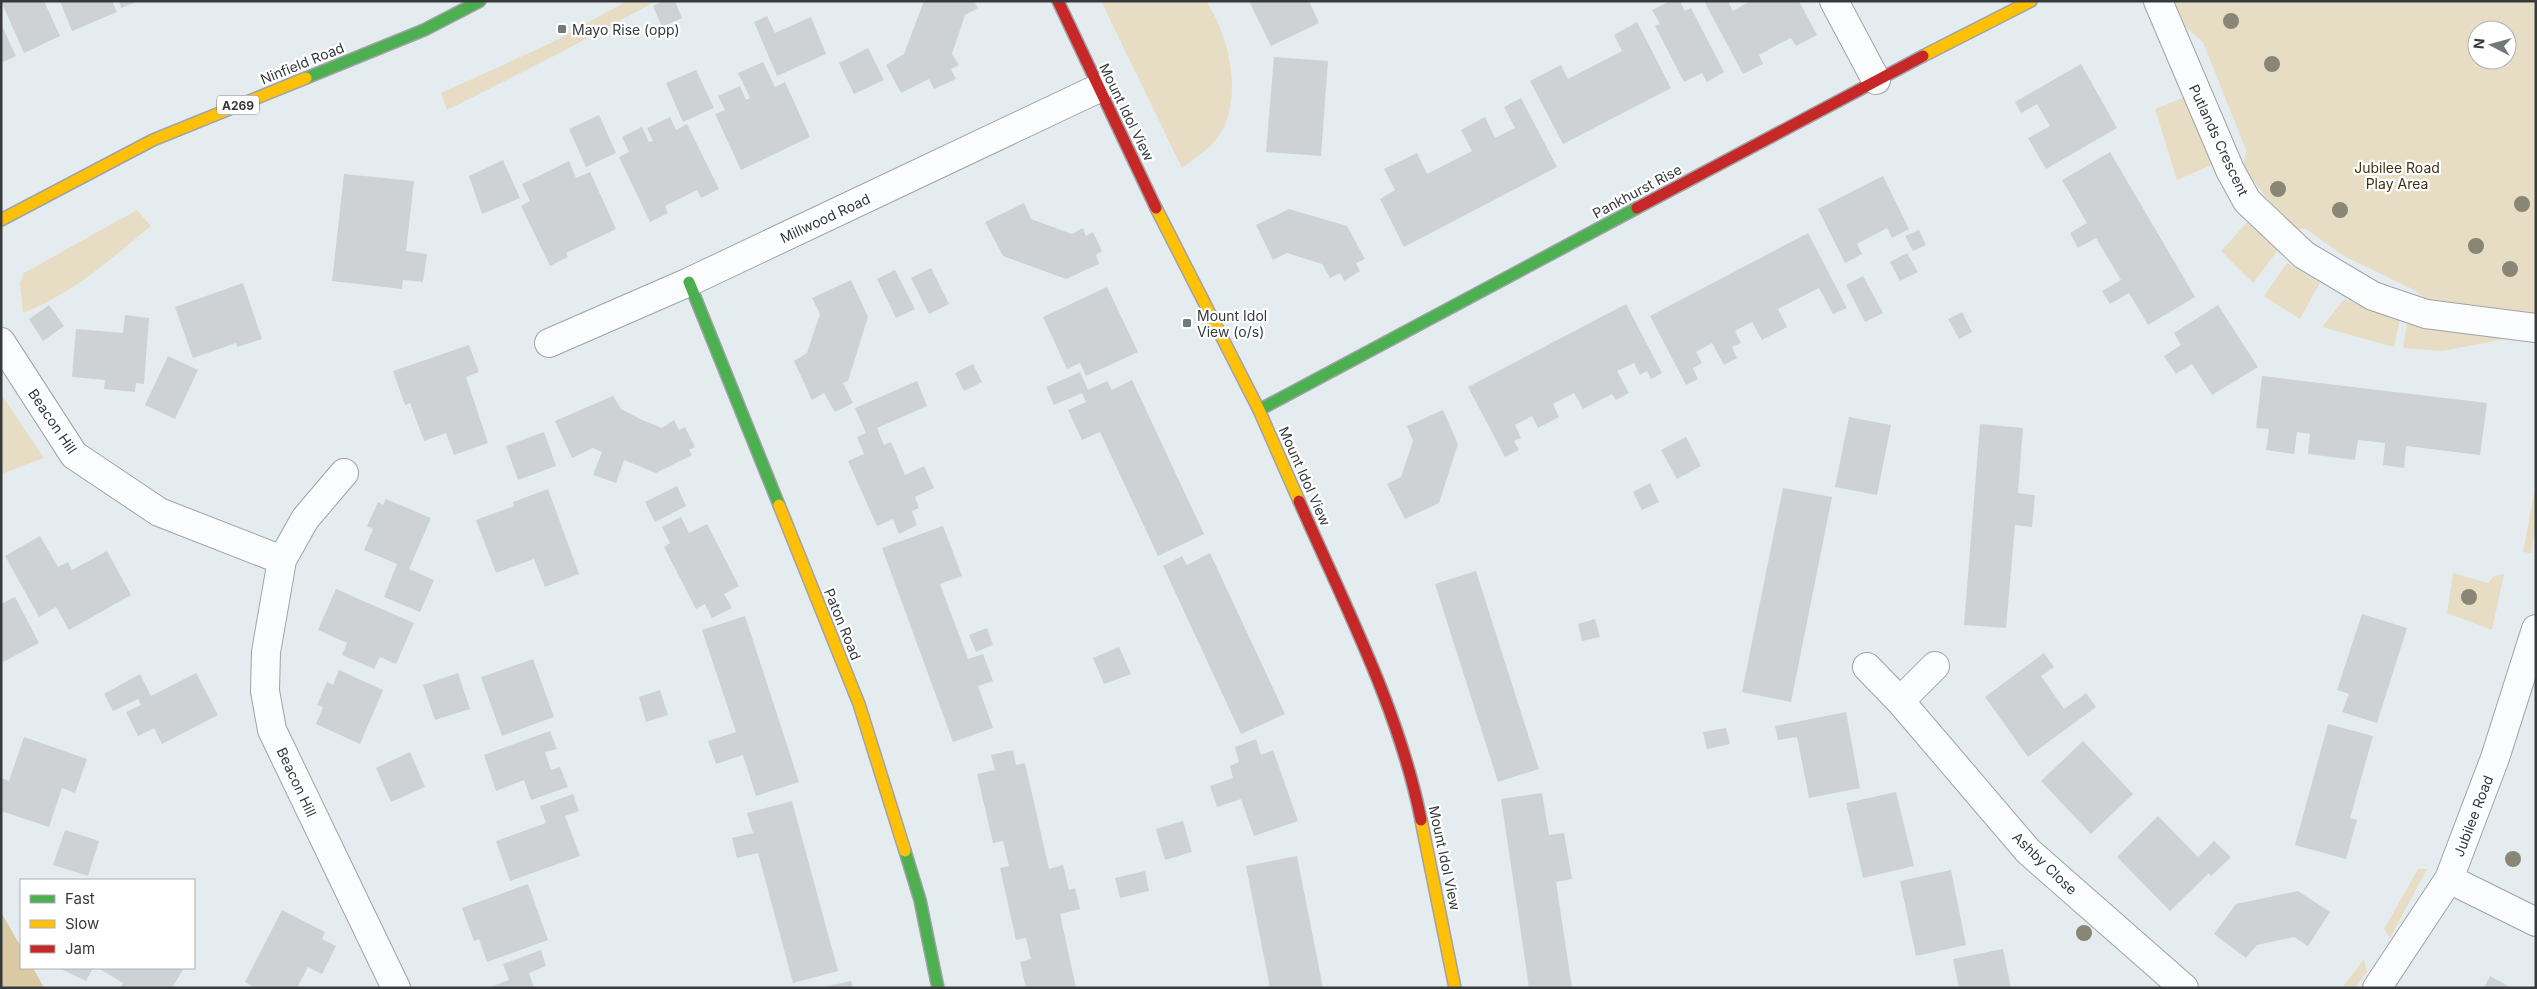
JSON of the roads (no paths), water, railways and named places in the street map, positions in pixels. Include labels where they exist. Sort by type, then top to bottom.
[{"type":"street","name":"Ninfield Road","points":[[1,220],[153,140],[424,30],[480,1]]},
{"type":"street","name":"Mount Idol View","points":[[1058,1],[1099,88],[1259,410],[1374,672],[1412,775],[1454,972],[1455,988]]},
{"type":"street","points":[[1834,1],[1876,80]]},
{"type":"street","name":"Pankhurst Rise","points":[[1259,410],[1876,80],[2031,1]]},
{"type":"street","name":"Putlands Crescent","points":[[2158,1],[2230,170],[2247,201],[2304,255],[2373,296],[2426,314],[2536,328]]},
{"type":"street","name":"Millwood Road","points":[[549,343],[689,282],[1099,88]]},
{"type":"street","name":"Paton Road","points":[[689,282],[859,704],[920,900],[938,988]]},
{"type":"street","name":"Beacon Hill","points":[[1,342],[74,455],[160,512],[282,560]]},
{"type":"street","name":"Beacon Hill","points":[[344,473],[305,519],[282,560],[266,652],[265,691],[272,730],[396,988]]},
{"type":"street","name":"Jubilee Road","points":[[2377,988],[2449,879],[2495,758],[2536,630]]},
{"type":"street","points":[[1900,701],[1935,666]]},
{"type":"street","name":"Ashby Close","points":[[1868,667],[1900,701],[2028,851],[2184,988]]},
{"type":"street","points":[[2449,879],[2536,922]]},
{"type":"place","name":"Mayo Rise (opp)","points":[[562,29]]},
{"type":"place","name":"Mount Idol View (o/s)","points":[[1187,323]]},
{"type":"park label","name":"Jubilee Road Play Area","points":[[2397,176]]}]
